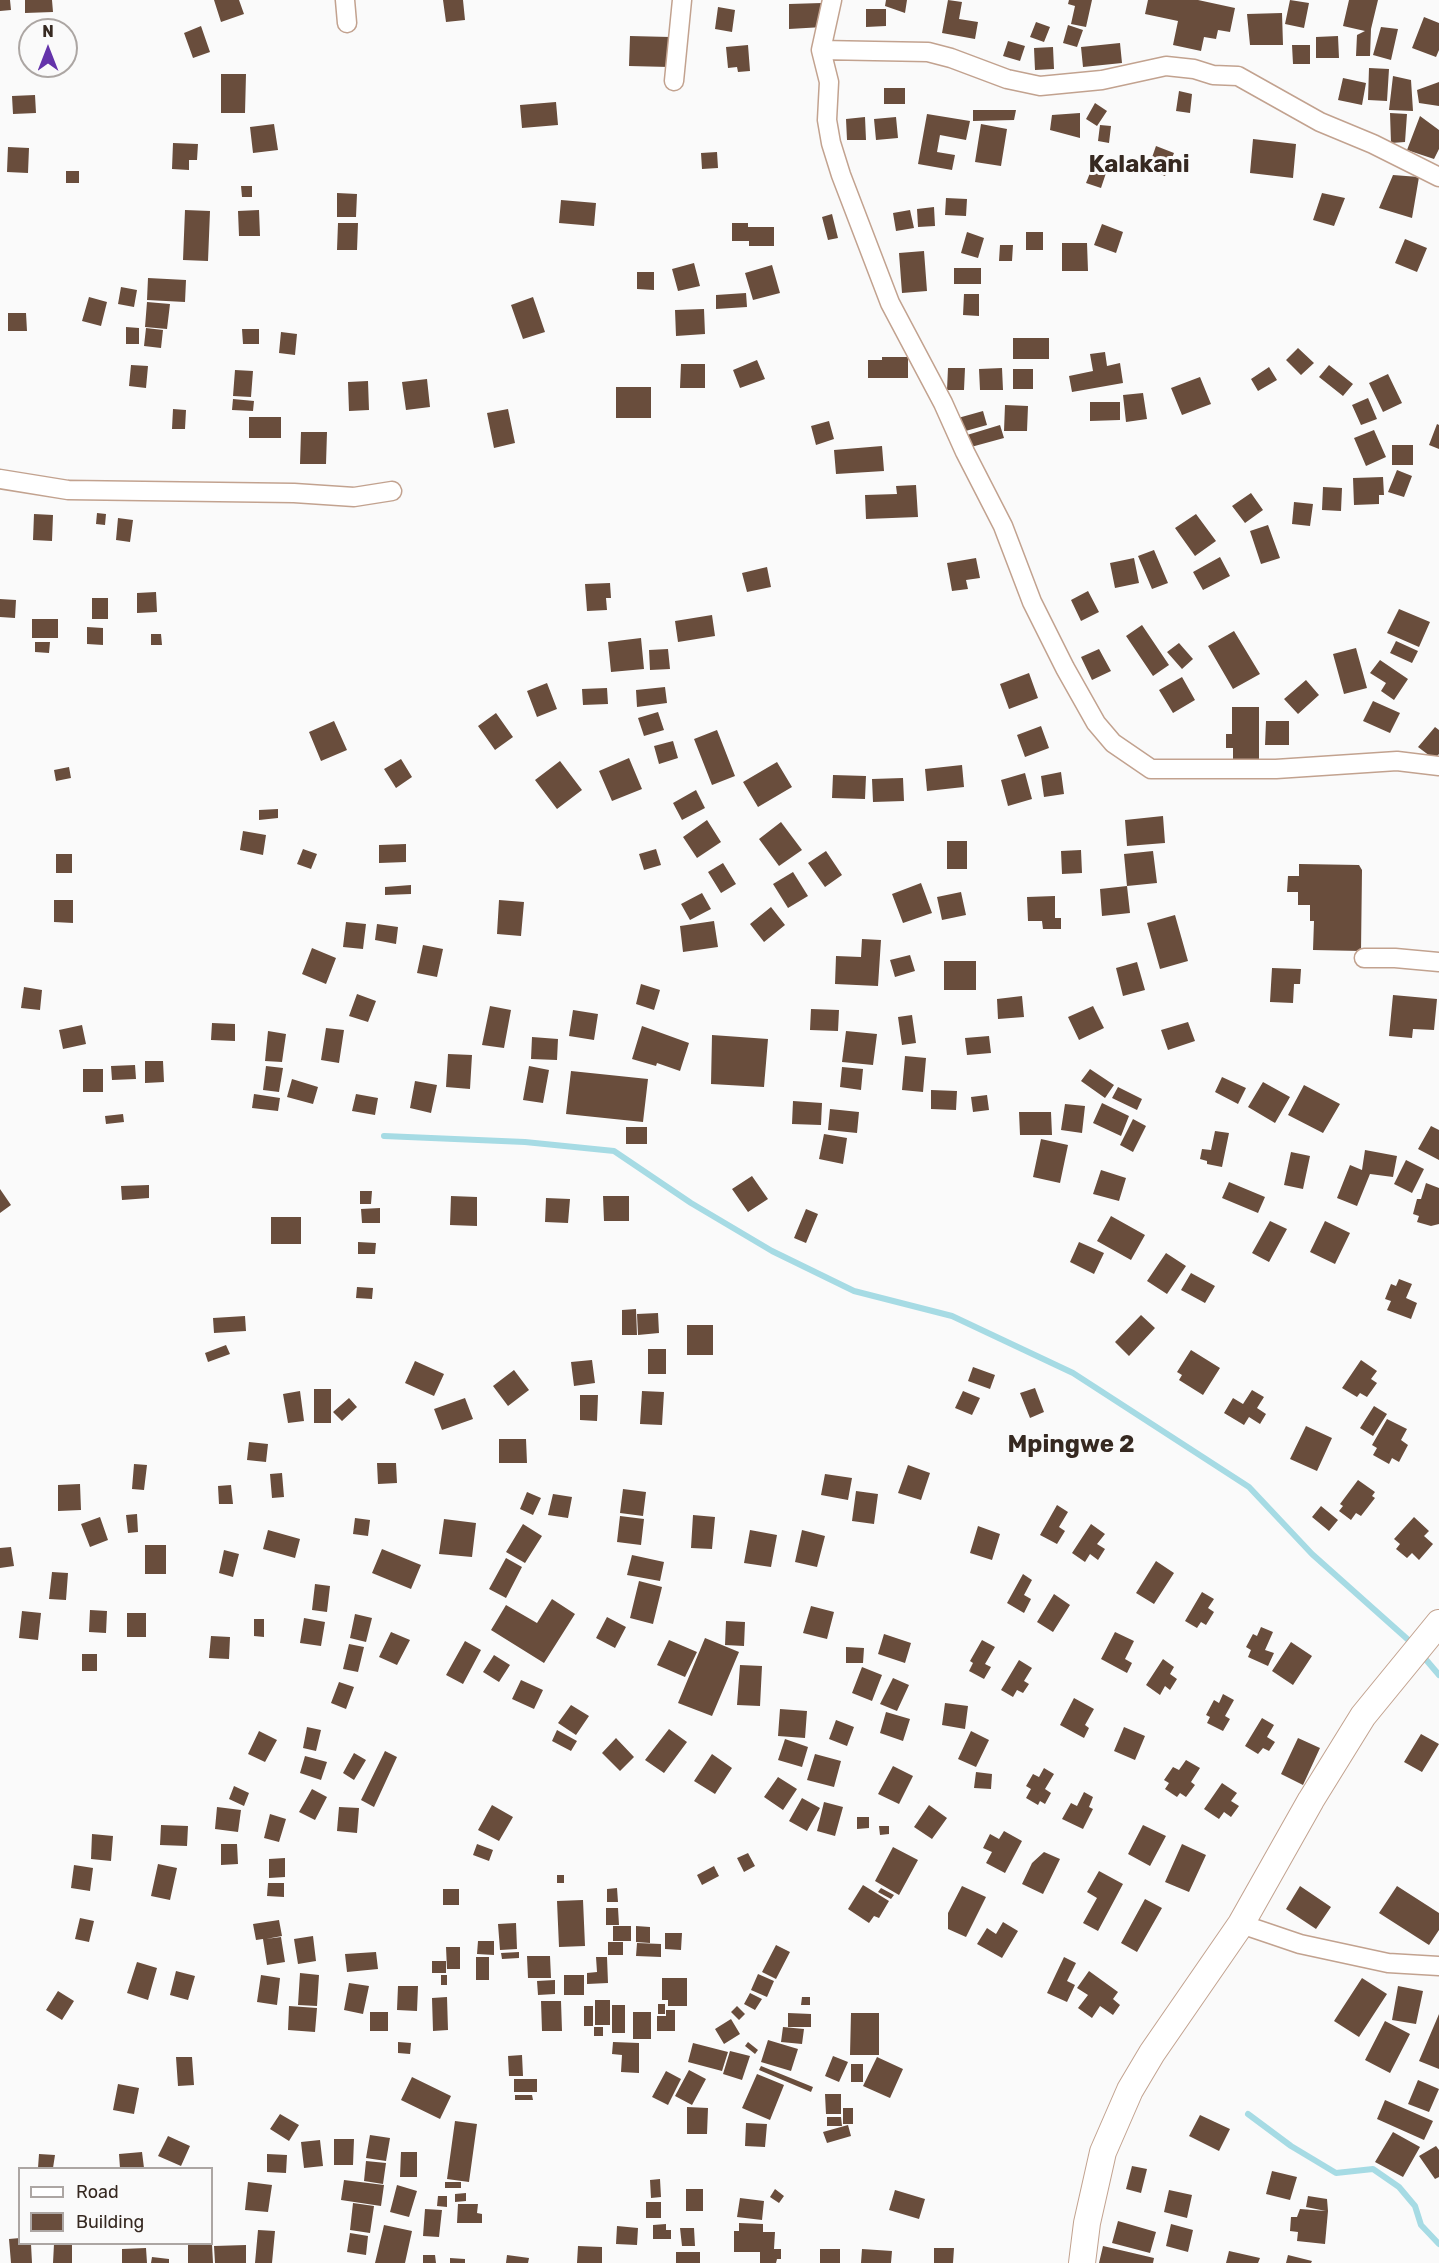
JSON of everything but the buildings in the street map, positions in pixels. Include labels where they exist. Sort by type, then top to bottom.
[{"type":"street","points":[[345,0],[347,22]]},
{"type":"street","points":[[674,81],[681,0]]},
{"type":"street","points":[[832,0],[821,50],[829,82],[827,120],[831,143],[860,226],[890,303],[994,507],[1032,602],[1096,723],[1113,743],[1151,769],[1275,769],[1397,761],[1439,766]]},
{"type":"street","points":[[821,50],[928,52],[951,58],[1007,80],[1040,86],[1102,80],[1166,66],[1194,69],[1213,75],[1238,76],[1320,122],[1372,144],[1439,177]]},
{"type":"street","points":[[0,479],[68,490],[294,493],[354,498],[392,491]]},
{"type":"street","points":[[1364,958],[1439,962]]},
{"type":"street","points":[[1082,2263],[1087,2223],[1103,2152],[1130,2090],[1241,1924],[1311,1800],[1363,1716],[1439,1623]]},
{"type":"street","points":[[1241,1924],[1300,1944],[1388,1963],[1439,1966]]},
{"type":"waterway","points":[[384,1136],[525,1142],[614,1151],[691,1203],[772,1251],[854,1291],[952,1316],[1073,1373],[1249,1487],[1312,1554],[1414,1645]]},
{"type":"waterway","points":[[1422,1655],[1439,1675]]},
{"type":"waterway","points":[[1248,2114],[1291,2146],[1336,2173],[1373,2169],[1399,2187],[1415,2206],[1421,2225],[1439,2244]]},
{"type":"district","name":"Kalakani","points":[[1139,165]]},
{"type":"district","name":"Mpingwe 2","points":[[1071,1445]]}]
